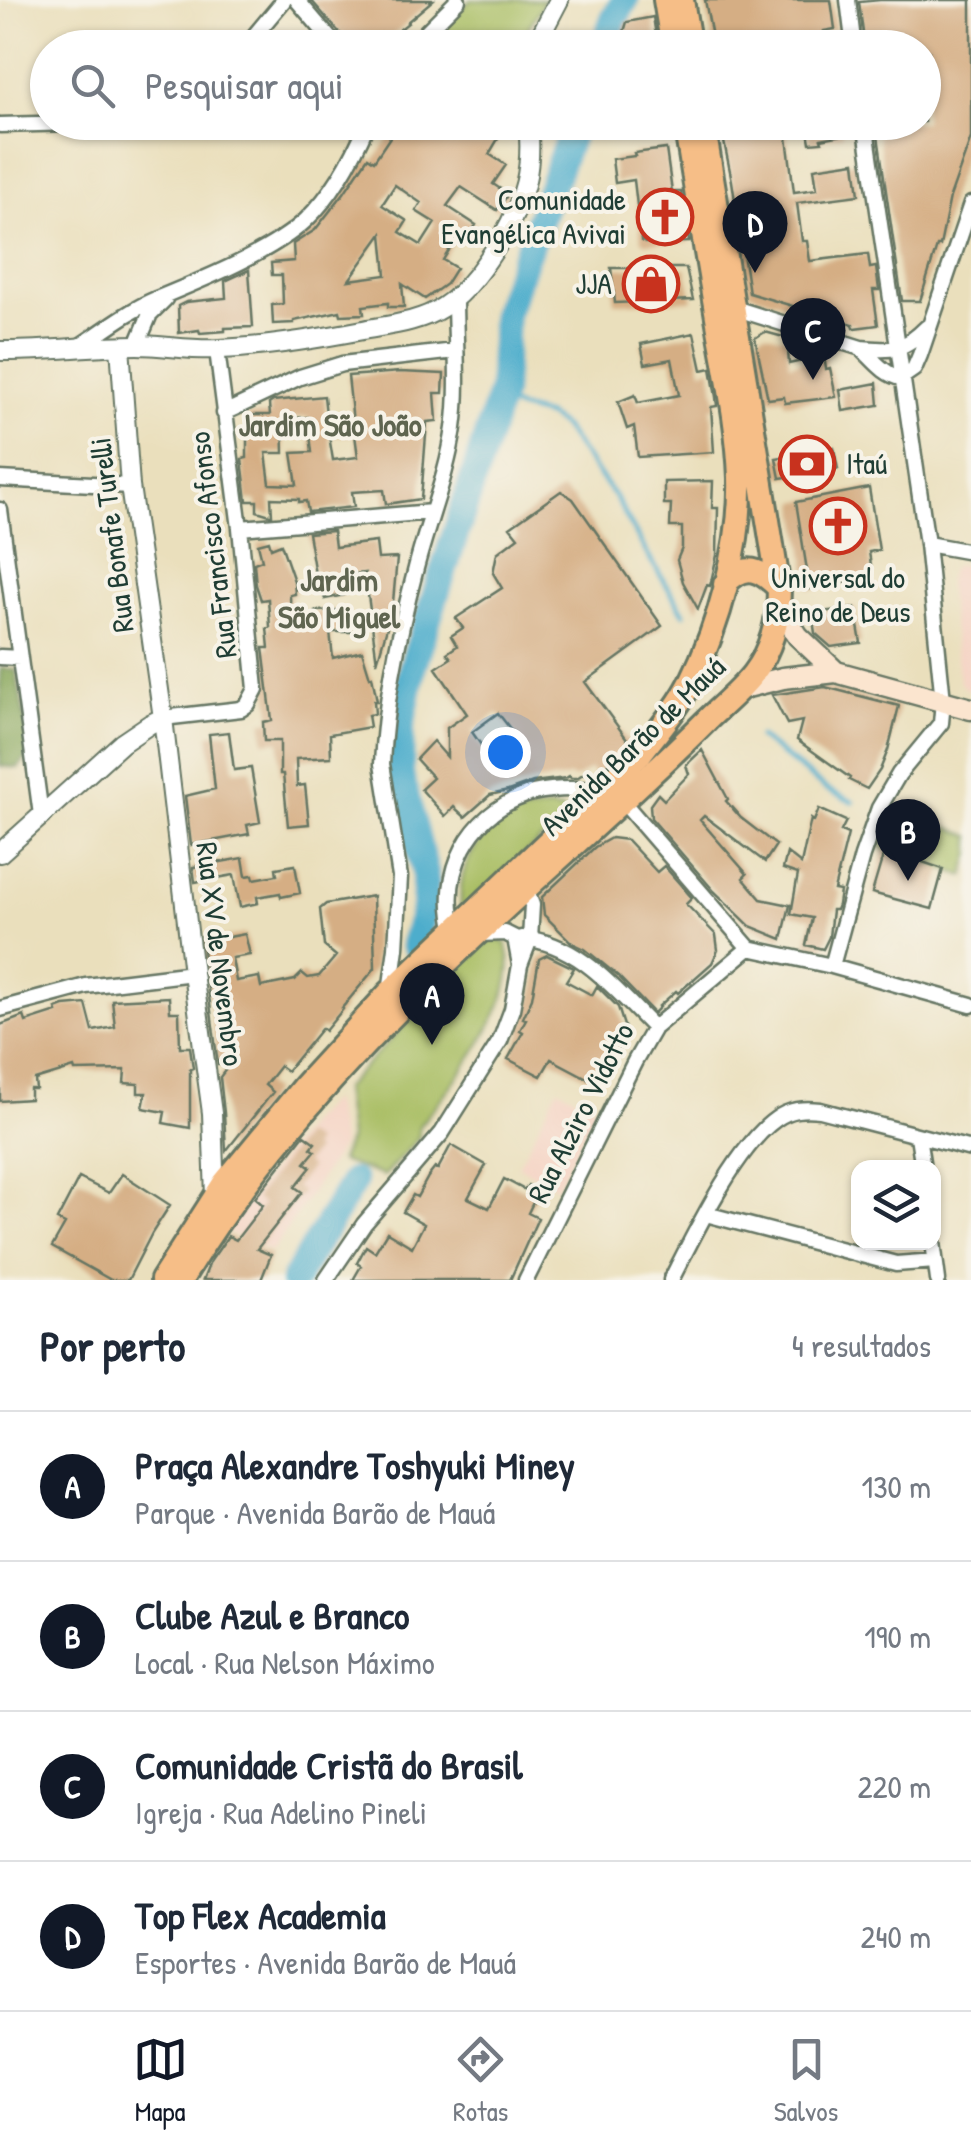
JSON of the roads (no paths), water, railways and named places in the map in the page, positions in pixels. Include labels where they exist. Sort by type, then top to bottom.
[{"type":"main road","points":[[665,0],[670,30]]},
{"type":"main road","points":[[682,0],[687,30]]},
{"type":"main road","name":"Avenida Barão de Mauá","points":[[162,1280],[214,1198],[304,1086],[390,993],[526,889],[613,796],[690,684],[726,584],[736,538],[740,483],[734,419],[688,140]]},
{"type":"main road","name":"Avenida Barão de Mauá","points":[[181,1280],[211,1230],[318,1094],[466,933],[613,796],[740,690],[766,652],[779,597],[706,140]]},
{"type":"main road","points":[[726,584],[732,576],[748,570],[762,572],[798,636],[836,672]]},
{"type":"main road","points":[[703,652],[702,669],[713,688],[727,694],[783,678],[836,672],[971,709]]},
{"type":"street","points":[[259,30],[284,0]]},
{"type":"street","points":[[298,0],[323,30]]},
{"type":"street","points":[[428,30],[458,0]]},
{"type":"street","points":[[544,30],[560,0]]},
{"type":"street","points":[[848,0],[852,30]]},
{"type":"street","points":[[0,124],[30,123]]},
{"type":"street","points":[[77,348],[135,310],[270,246],[304,221],[324,201],[359,140]]},
{"type":"street","points":[[0,351],[129,345],[217,350],[314,339],[402,322],[440,309],[455,298],[494,250],[518,211],[528,171],[530,140]]},
{"type":"street","points":[[832,966],[879,808],[900,774],[941,724],[944,701],[927,544],[868,140]]},
{"type":"street","points":[[901,378],[914,369],[971,204]]},
{"type":"street","points":[[129,345],[169,295]]},
{"type":"street","points":[[390,993],[400,877],[383,750],[393,668],[454,426],[455,298]]},
{"type":"street","points":[[734,308],[860,348],[897,350],[932,323]]},
{"type":"street","name":"Rua Bonafe Turelli","points":[[129,345],[130,486],[163,718]]},
{"type":"street","points":[[860,348],[888,374],[901,378]]},
{"type":"street","name":"Rua Francisco Afonso","points":[[163,718],[241,708],[256,689],[217,350]]},
{"type":"street","points":[[224,414],[300,377],[342,364],[455,351]]},
{"type":"street","points":[[0,479],[130,486]]},
{"type":"street","points":[[0,510],[41,815]]},
{"type":"street","points":[[240,528],[432,512]]},
{"type":"street","points":[[927,544],[971,552]]},
{"type":"street","points":[[0,657],[20,658]]},
{"type":"street","points":[[0,853],[122,743],[163,718]]},
{"type":"street","name":"Rua XV de Novembro","points":[[163,718],[212,1113],[214,1198]]},
{"type":"street","points":[[654,1028],[601,975],[571,952],[505,933],[466,933],[450,907],[453,873],[459,851],[471,833],[498,808],[527,794],[553,790],[613,796],[749,948],[832,966],[971,1005]]},
{"type":"street","points":[[326,1280],[364,1224],[442,1133],[500,1040],[512,1009],[522,938],[532,905],[526,889]]},
{"type":"street","name":"Rua Alziro Vidotto","points":[[526,1280],[654,1028],[749,948]]},
{"type":"street","points":[[0,1009],[86,986],[193,973]]},
{"type":"street","points":[[672,1280],[706,1214],[749,1145],[778,1116],[804,1108],[820,1110],[971,1150]]},
{"type":"street","points":[[918,1136],[922,1160]]},
{"type":"street","points":[[706,1214],[896,1264],[936,1261]]},
{"type":"street","points":[[934,1250],[938,1280]]},
{"type":"waterway","points":[[610,30],[625,0]]},
{"type":"waterway","points":[[414,944],[425,909],[425,872],[400,774],[401,727],[413,665],[502,390],[505,312],[568,140]]},
{"type":"waterway","points":[[498,403],[547,416],[563,427],[615,497],[684,613]]},
{"type":"waterway","points":[[759,737],[826,789],[853,802]]},
{"type":"waterway","points":[[294,1280],[353,1182]]},
{"type":"place","name":"Comunidade Evangélica Avivai","points":[[665,217]]},
{"type":"place","name":"Top Flex Academia","points":[[755,273]]},
{"type":"place","name":"JJA","points":[[651,284]]},
{"type":"place","name":"Comunidade Cristã do Brasil","points":[[813,380]]},
{"type":"place","name":"Itaú","points":[[807,464]]},
{"type":"place","name":"Universal do Reino de Deus","points":[[838,526]]},
{"type":"place","name":"Clube Azul e Branco","points":[[908,881]]},
{"type":"place","name":"Praça Alexandre Toshyuki Miney","points":[[432,1045]]},
{"type":"district","name":"Jardim São João","points":[[330,425]]},
{"type":"district","name":"Jardim São Miguel","points":[[339,598]]}]
